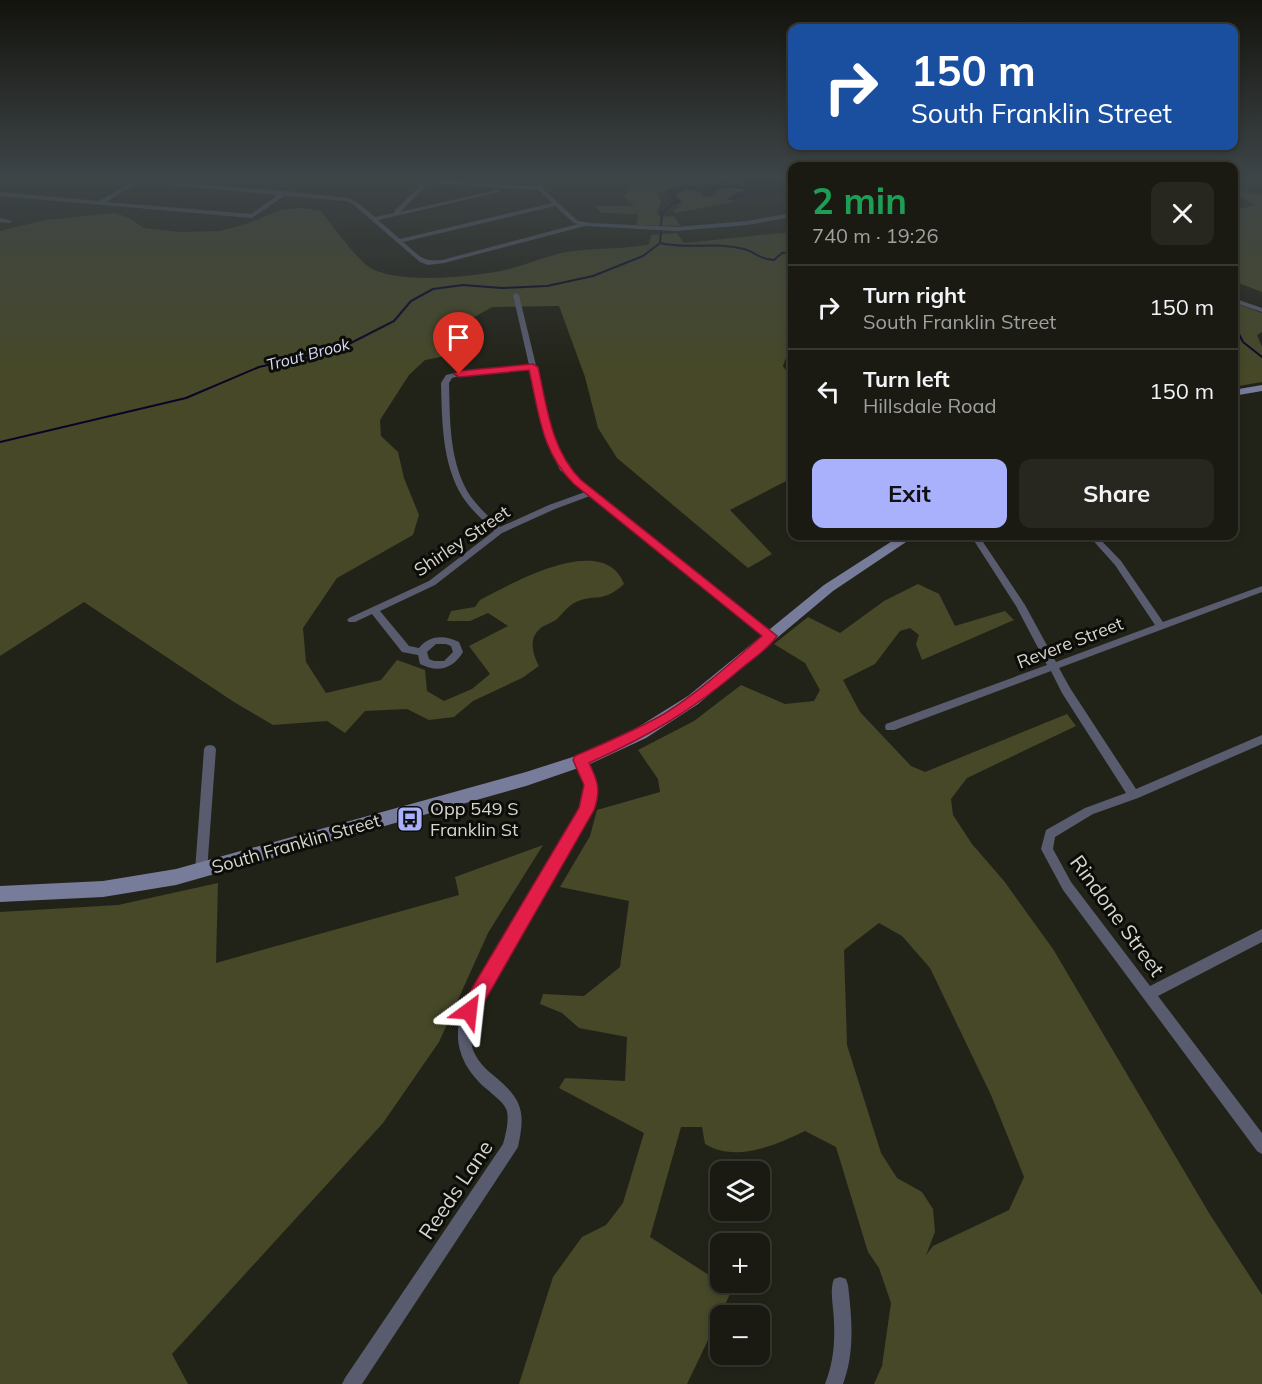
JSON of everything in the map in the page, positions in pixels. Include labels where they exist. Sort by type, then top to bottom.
[{"type":"main road","points":[[1238,392],[1262,388]]},
{"type":"main road","name":"South Franklin Street","points":[[0,894],[103,889],[152,882],[201,871],[526,779],[581,760],[627,740],[669,717],[711,687],[841,578],[903,540]]},
{"type":"street","points":[[400,241],[422,261],[430,263],[524,241]]},
{"type":"street","points":[[516,295],[554,452],[563,468],[591,493],[771,636]]},
{"type":"street","points":[[1238,302],[1262,310]]},
{"type":"street","points":[[500,531],[468,499],[453,468],[445,383],[449,377],[459,374],[533,367]]},
{"type":"street","name":"Shirley Street","points":[[352,620],[432,583],[500,531],[534,514],[591,493]]},
{"type":"street","points":[[978,540],[1020,605],[1053,667],[1134,795]]},
{"type":"street","points":[[1097,540],[1118,563],[1161,626]]},
{"type":"street","name":"Revere Street","points":[[890,727],[1262,589]]},
{"type":"street","points":[[374,610],[403,646],[422,652]]},
{"type":"street","name":"Rindone Street","points":[[1262,739],[1134,795],[1089,811],[1050,834],[1047,849],[1067,886],[1262,1146]]},
{"type":"street","points":[[201,871],[210,749]]},
{"type":"street","name":"Reeds Lane","points":[[351,1384],[510,1147],[516,1128],[513,1108],[506,1094],[478,1072],[467,1052],[465,1030],[469,1011],[589,804],[592,791],[591,779],[581,760]]},
{"type":"street","points":[[1149,994],[1262,935]]},
{"type":"street","points":[[834,1384],[844,1338],[840,1285]]},
{"type":"green space","points":[[0,241],[344,241],[364,263],[381,273],[437,278],[477,275],[509,269],[566,252],[648,245],[650,241],[682,241],[684,243],[708,241],[788,241],[788,352],[783,366],[788,373],[788,480],[730,510],[772,554],[748,568],[617,458],[598,428],[585,377],[559,306],[492,307],[455,328],[466,352],[425,360],[409,375],[380,420],[381,436],[398,452],[404,478],[419,515],[413,535],[337,578],[303,628],[306,662],[326,693],[381,680],[397,660],[425,670],[427,691],[444,701],[472,689],[490,674],[469,646],[508,626],[488,613],[470,621],[447,621],[451,611],[475,607],[480,600],[495,592],[534,573],[556,566],[578,561],[598,562],[613,569],[624,584],[610,594],[576,602],[538,631],[533,645],[539,666],[522,678],[473,701],[454,717],[429,720],[407,709],[365,711],[345,733],[327,721],[273,725],[234,702],[84,602],[0,656]]},
{"type":"green space","points":[[1238,241],[1262,241],[1262,292],[1238,283]]},
{"type":"green space","points":[[1238,304],[1262,313],[1262,332],[1257,335],[1262,347],[1262,382],[1239,386]]},
{"type":"green space","points":[[918,584],[939,594],[955,626],[1005,611],[1014,620],[922,660],[916,644],[919,635],[910,628],[900,631],[875,664],[843,680],[860,712],[911,766],[925,772],[1067,714],[1076,726],[967,778],[951,799],[953,815],[972,844],[1004,881],[1053,949],[1209,1213],[1262,1295],[1262,1384],[874,1384],[882,1366],[891,1303],[879,1268],[868,1252],[836,1147],[805,1131],[782,1142],[756,1150],[730,1152],[705,1144],[702,1127],[681,1127],[650,1237],[710,1276],[710,1293],[731,1293],[725,1305],[710,1305],[710,1336],[687,1384],[519,1384],[553,1277],[582,1237],[606,1225],[623,1203],[644,1133],[559,1088],[565,1078],[625,1081],[627,1037],[579,1028],[562,1013],[540,1004],[543,994],[584,996],[620,967],[629,901],[560,887],[590,836],[597,810],[660,792],[658,779],[638,750],[694,721],[741,685],[785,704],[814,701],[820,690],[805,663],[774,644],[808,617],[840,633],[884,601]],"holes":[[[879,923],[902,936],[930,968],[991,1095],[1024,1177],[1009,1210],[933,1246],[926,1255],[935,1232],[933,1209],[922,1192],[897,1178],[881,1153],[847,1045],[844,950]]]},
{"type":"green space","points":[[543,845],[488,933],[439,1042],[383,1123],[172,1354],[188,1384],[0,1384],[0,912],[118,905],[218,883],[216,963],[459,895],[455,877]]},
{"type":"waterway","name":"Trout Brook","points":[[0,442],[186,398],[259,367],[341,348],[394,321],[411,301],[433,289],[463,285],[502,288],[547,286],[593,276],[643,256],[660,243]]},
{"type":"waterway","points":[[660,243],[681,246],[733,247],[774,260],[782,253],[788,252]]},
{"type":"waterway","points":[[1238,332],[1243,342],[1262,357]]},
{"type":"place","name":"Opp 549 S Franklin St","points":[[410,819]]},
{"type":"route","points":[[459,374],[533,367],[551,444],[563,468],[577,482],[771,636],[730,672],[669,717],[627,740],[581,760],[592,785],[591,798],[586,810],[469,1011]]}]
